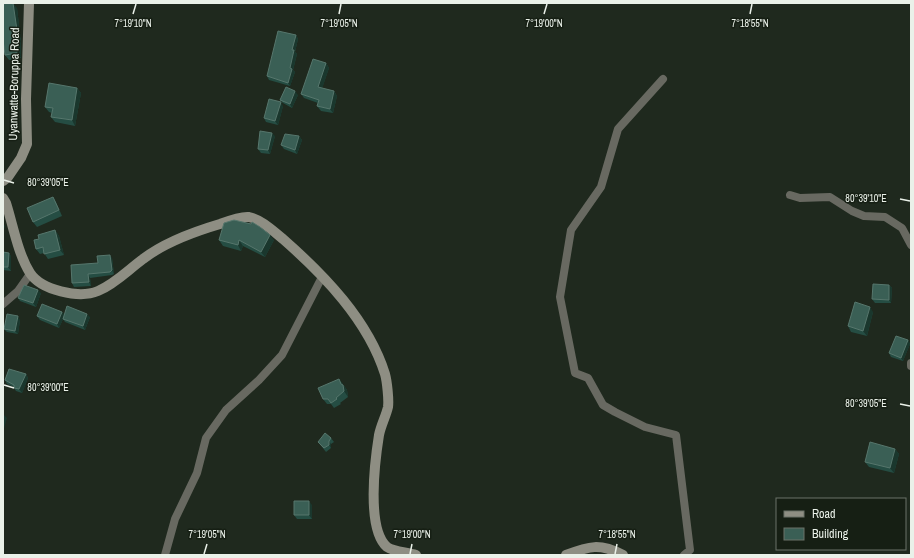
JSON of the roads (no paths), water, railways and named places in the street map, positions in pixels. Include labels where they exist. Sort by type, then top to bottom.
[{"type":"street","name":"Uyanwatte-Boruppa Road","points":[[3,181],[8,177],[22,158],[27,144],[26,99],[30,3]]},
{"type":"street","points":[[663,79],[618,129],[601,187],[571,230],[560,297],[575,373],[588,378],[603,405],[645,427],[676,435],[690,550],[684,555]]},
{"type":"street","points":[[790,195],[800,198],[830,197],[864,216],[885,217],[902,228],[911,245]]},
{"type":"street","points":[[3,198],[6,203],[21,254],[30,274],[38,281],[52,289],[81,295],[97,292],[125,274],[144,258],[170,242],[205,228],[247,217],[260,221],[282,238],[347,303],[371,342],[385,375],[388,406],[380,431],[376,456],[374,490],[375,518],[381,539],[389,548],[416,555]]},
{"type":"street","points":[[3,304],[18,291],[30,274]]},
{"type":"street","points":[[165,555],[175,519],[197,473],[206,438],[226,410],[259,380],[282,355],[322,277]]},
{"type":"street","points":[[566,555],[594,546],[611,548],[623,555]]}]
